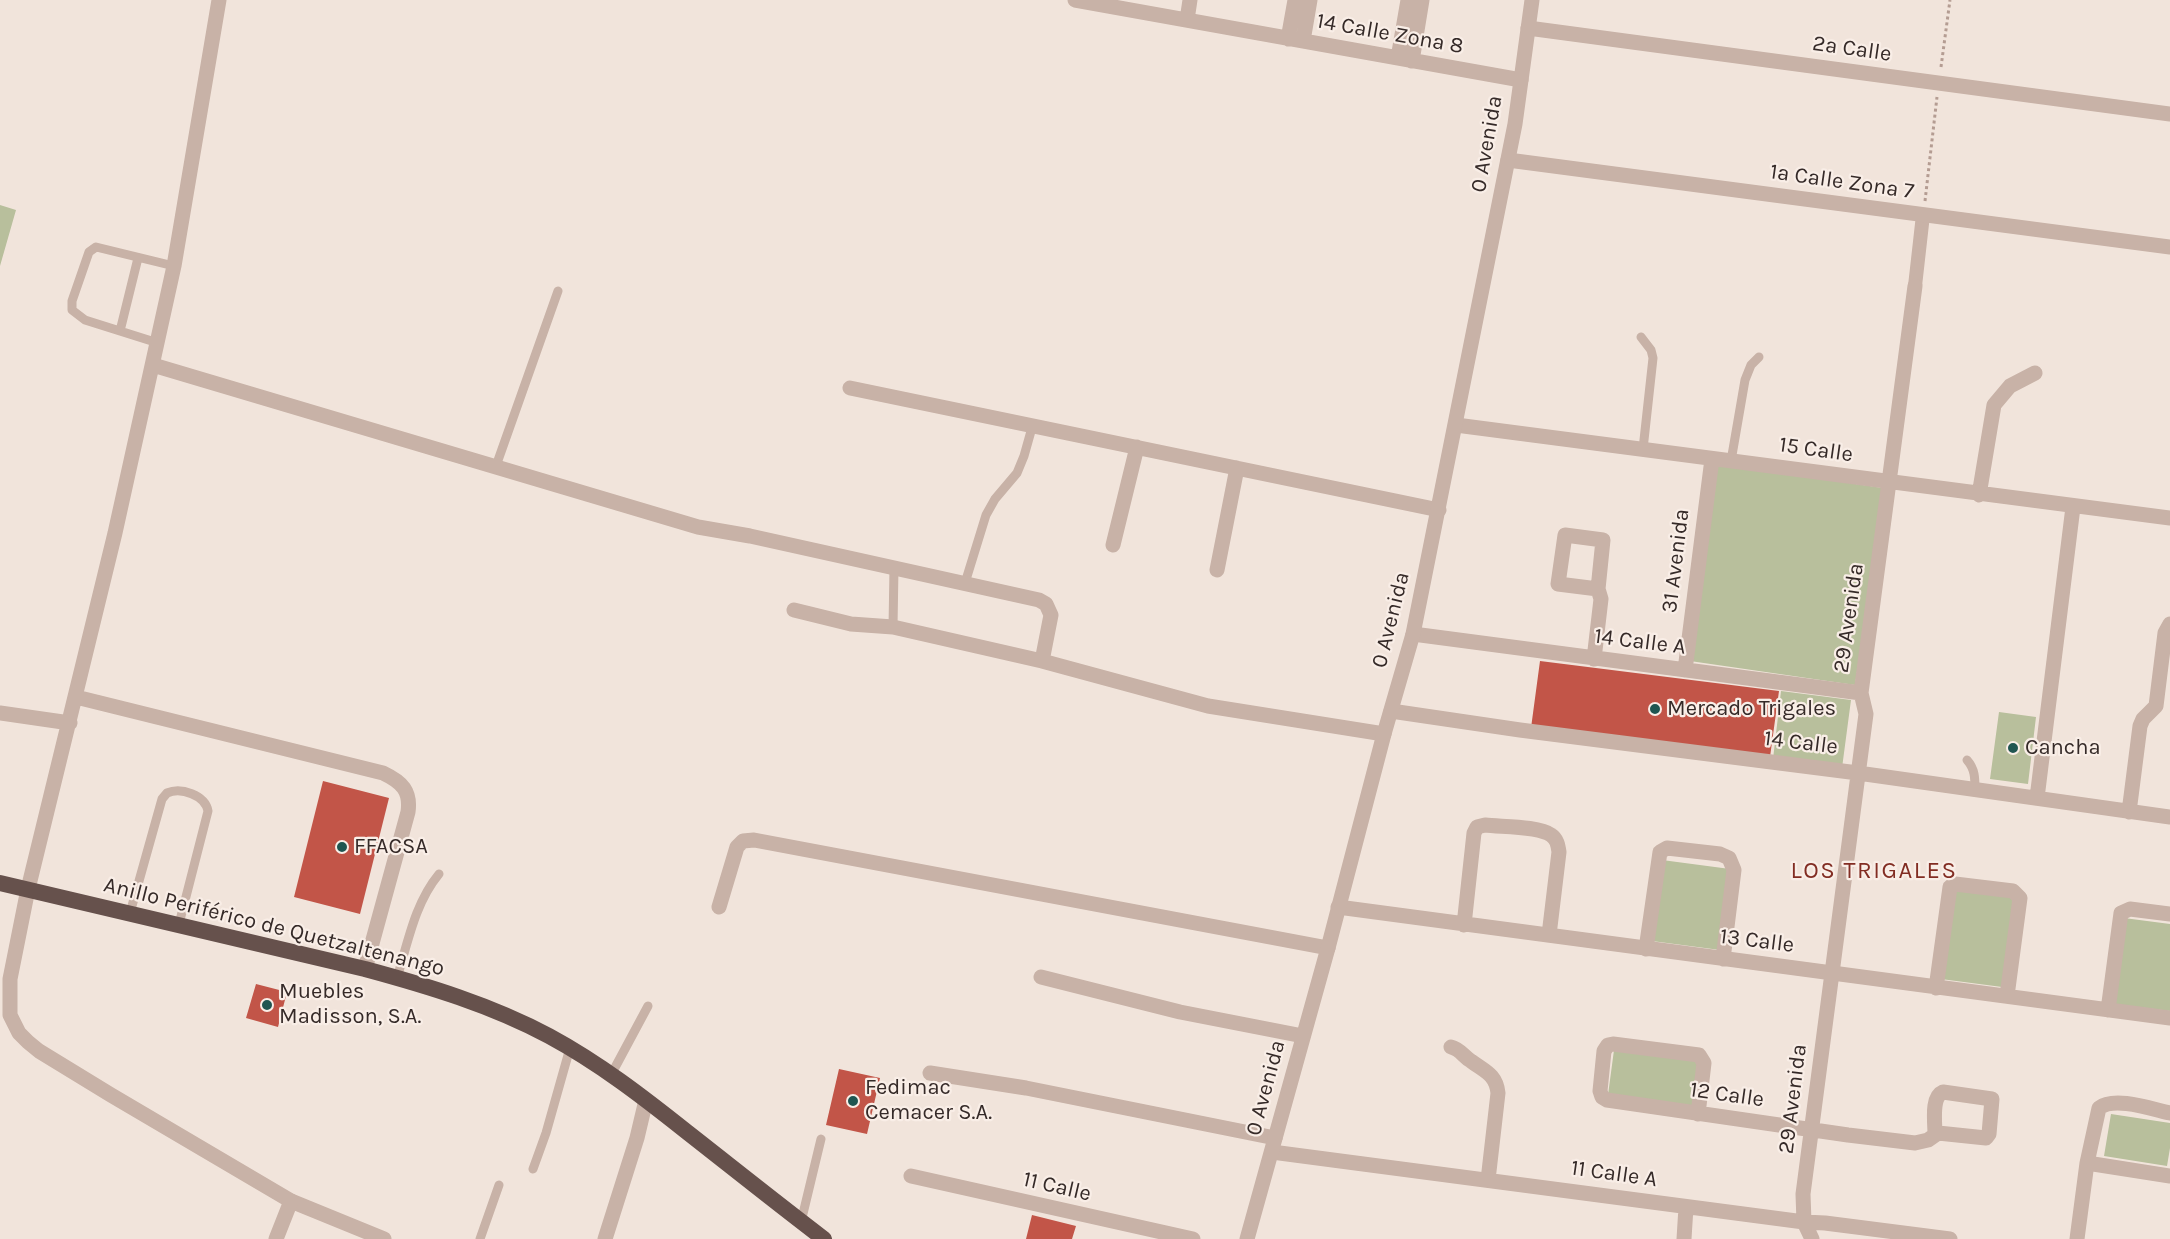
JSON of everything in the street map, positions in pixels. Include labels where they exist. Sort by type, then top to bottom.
[{"type":"highway","name":"Anillo Periférico de Quetzaltenango","points":[[0,883],[365,969],[456,996],[502,1013],[570,1048],[611,1075],[824,1239]]},
{"type":"street","points":[[219,0],[174,266],[70,723],[28,889],[10,979],[10,1016],[28,1042],[93,1084],[291,1201],[384,1239]]},
{"type":"street","name":"14 Calle Zona 8","points":[[1075,0],[1521,80]]},
{"type":"street","points":[[1187,20],[1190,0]]},
{"type":"street","points":[[1295,0],[1296,40]]},
{"type":"street","points":[[1296,40],[1310,0]]},
{"type":"street","points":[[1405,60],[1408,0]]},
{"type":"street","points":[[1405,60],[1422,0]]},
{"type":"street","name":"0 Avenida","points":[[1247,1239],[1413,634],[1508,160],[1532,0]]},
{"type":"street","name":"2a Calle","points":[[1528,28],[2170,114]]},
{"type":"street","name":"1a Calle Zona 7","points":[[1508,160],[2170,248]]},
{"type":"street","points":[[1915,286],[1923,215]]},
{"type":"street","name":"29 Avenida","points":[[1812,1239],[1804,1222],[1803,1194],[1866,714],[1862,693],[1915,286]]},
{"type":"street","points":[[153,365],[698,527],[750,536],[1031,598],[1046,604],[1050,609],[1051,622],[1042,662]]},
{"type":"street","points":[[1979,495],[1994,405],[2010,386],[2035,373]]},
{"type":"street","points":[[850,388],[1033,424],[1439,510]]},
{"type":"street","name":"15 Calle","points":[[1456,425],[1979,495],[2170,518]]},
{"type":"street","points":[[1113,545],[1137,447]]},
{"type":"street","name":"31 Avenida","points":[[1684,670],[1712,459]]},
{"type":"street","points":[[1217,570],[1236,468]]},
{"type":"street","points":[[2037,798],[2073,507]]},
{"type":"street","points":[[1593,659],[1601,599],[1598,589],[1602,540],[1565,535],[1558,584],[1598,589]]},
{"type":"street","points":[[794,610],[851,624],[893,627],[1042,662],[1208,706],[1384,734]]},
{"type":"street","points":[[2129,812],[2141,723],[2148,712],[2163,708],[2164,633],[2170,624]]},
{"type":"street","name":"14 Calle A","points":[[1413,634],[1862,693]]},
{"type":"street","points":[[76,697],[383,774],[403,785],[408,793],[408,812],[365,969]]},
{"type":"street","name":"14 Calle","points":[[1391,711],[2170,817]]},
{"type":"street","points":[[0,714],[70,723]]},
{"type":"street","points":[[1464,924],[1474,833],[1477,828],[1485,825],[1537,831],[1554,837],[1559,852],[1549,936]]},
{"type":"street","points":[[719,907],[736,847],[743,841],[754,840],[1328,948]]},
{"type":"street","points":[[1646,949],[1659,854],[1662,850],[1667,848],[1720,854],[1731,862],[1734,874],[1723,959]]},
{"type":"street","points":[[1936,988],[1950,887],[1955,884],[2013,891],[2017,894],[2020,903],[2007,996]]},
{"type":"street","name":"13 Calle","points":[[1338,908],[2170,1018]]},
{"type":"street","points":[[2108,1010],[2119,917],[2124,911],[2130,909],[2170,914]]},
{"type":"street","points":[[1041,977],[1180,1012],[1303,1036]]},
{"type":"street","name":"12 Calle","points":[[1698,1114],[1704,1063],[1697,1054],[1613,1044],[1606,1047],[1600,1091],[1602,1097],[1611,1101],[1698,1114],[1915,1143],[1928,1140],[1939,1133],[1987,1137],[1992,1114],[1992,1099],[1943,1092],[1939,1094],[1936,1099],[1935,1134]]},
{"type":"street","points":[[1450,1047],[1459,1050],[1494,1077],[1498,1093],[1488,1180]]},
{"type":"street","name":"11 Calle A","points":[[930,1073],[1026,1088],[1273,1145],[1488,1180],[1950,1239]]},
{"type":"street","points":[[605,1239],[637,1138],[646,1100]]},
{"type":"street","points":[[2077,1239],[2087,1163],[2096,1114],[2101,1106],[2108,1103],[2134,1105],[2170,1113]]},
{"type":"street","points":[[2087,1163],[2170,1176]]},
{"type":"street","name":"11 Calle","points":[[911,1176],[1193,1239]]},
{"type":"street","points":[[276,1239],[291,1201]]},
{"type":"street","points":[[1684,1239],[1686,1207]]},
{"type":"lane","points":[[158,343],[85,320],[72,310],[72,301],[89,252],[96,247],[174,266]]},
{"type":"lane","points":[[120,331],[138,258]]},
{"type":"lane","points":[[496,466],[558,291]]},
{"type":"lane","points":[[1641,337],[1651,350],[1653,358],[1643,449]]},
{"type":"lane","points":[[1731,461],[1745,380],[1751,365],[1759,357]]},
{"type":"lane","points":[[965,584],[986,515],[995,499],[1017,472],[1033,424]]},
{"type":"lane","points":[[893,627],[894,568]]},
{"type":"lane","points":[[1967,760],[1976,777],[1975,790]]},
{"type":"lane","points":[[130,913],[162,799],[167,793],[178,791],[200,797],[207,805],[208,811],[179,924]]},
{"type":"lane","points":[[397,978],[414,918],[425,893],[439,874]]},
{"type":"lane","points":[[611,1075],[648,1006]]},
{"type":"lane","points":[[533,1169],[546,1133],[570,1048]]},
{"type":"lane","points":[[801,1222],[820,1139]]},
{"type":"lane","points":[[480,1239],[499,1185]]},
{"type":"path","points":[[1923,215],[1950,0]]},
{"type":"green space","points":[[0,205],[16,210],[0,266]]},
{"type":"green space","points":[[1718,464],[1883,488],[1855,685],[1690,661]]},
{"type":"green space","points":[[1781,691],[1851,700],[1842,768],[1773,759]]},
{"type":"green space","name":"Cancha","points":[[1999,712],[2036,717],[2028,784],[1990,779]]},
{"type":"green space","points":[[1662,860],[1730,869],[1720,950],[1652,941]]},
{"type":"green space","points":[[1954,887],[2014,895],[2002,987],[1941,979]]},
{"type":"green space","points":[[2124,918],[2170,924],[2170,1011],[2113,1004]]},
{"type":"green space","points":[[1614,1050],[1699,1060],[1694,1106],[1608,1095]]},
{"type":"green space","points":[[2111,1114],[2170,1123],[2167,1166],[2104,1156]]},
{"type":"building","name":"Mercado Trigales","points":[[1540,661],[1779,691],[1770,757],[1531,728]]},
{"type":"building","name":"FFACSA","points":[[323,781],[389,798],[360,914],[294,897]]},
{"type":"building","name":"Muebles Madisson, S.A.","points":[[256,984],[287,992],[278,1027],[246,1018]]},
{"type":"building","name":"Fedimac Cemacer S.A.","points":[[839,1069],[880,1078],[867,1134],[826,1125]]},
{"type":"building","points":[[1032,1215],[1076,1226],[1072,1239],[1026,1239]]},
{"type":"place","name":"Mercado Trigales","points":[[1655,709]]},
{"type":"place","name":"Cancha","points":[[2013,748]]},
{"type":"place","name":"FFACSA","points":[[342,847]]},
{"type":"place","name":"Muebles Madisson, S.A.","points":[[267,1005]]},
{"type":"place","name":"Fedimac Cemacer S.A.","points":[[853,1101]]},
{"type":"district","name":"LOS TRIGALES","points":[[1874,871]]}]
